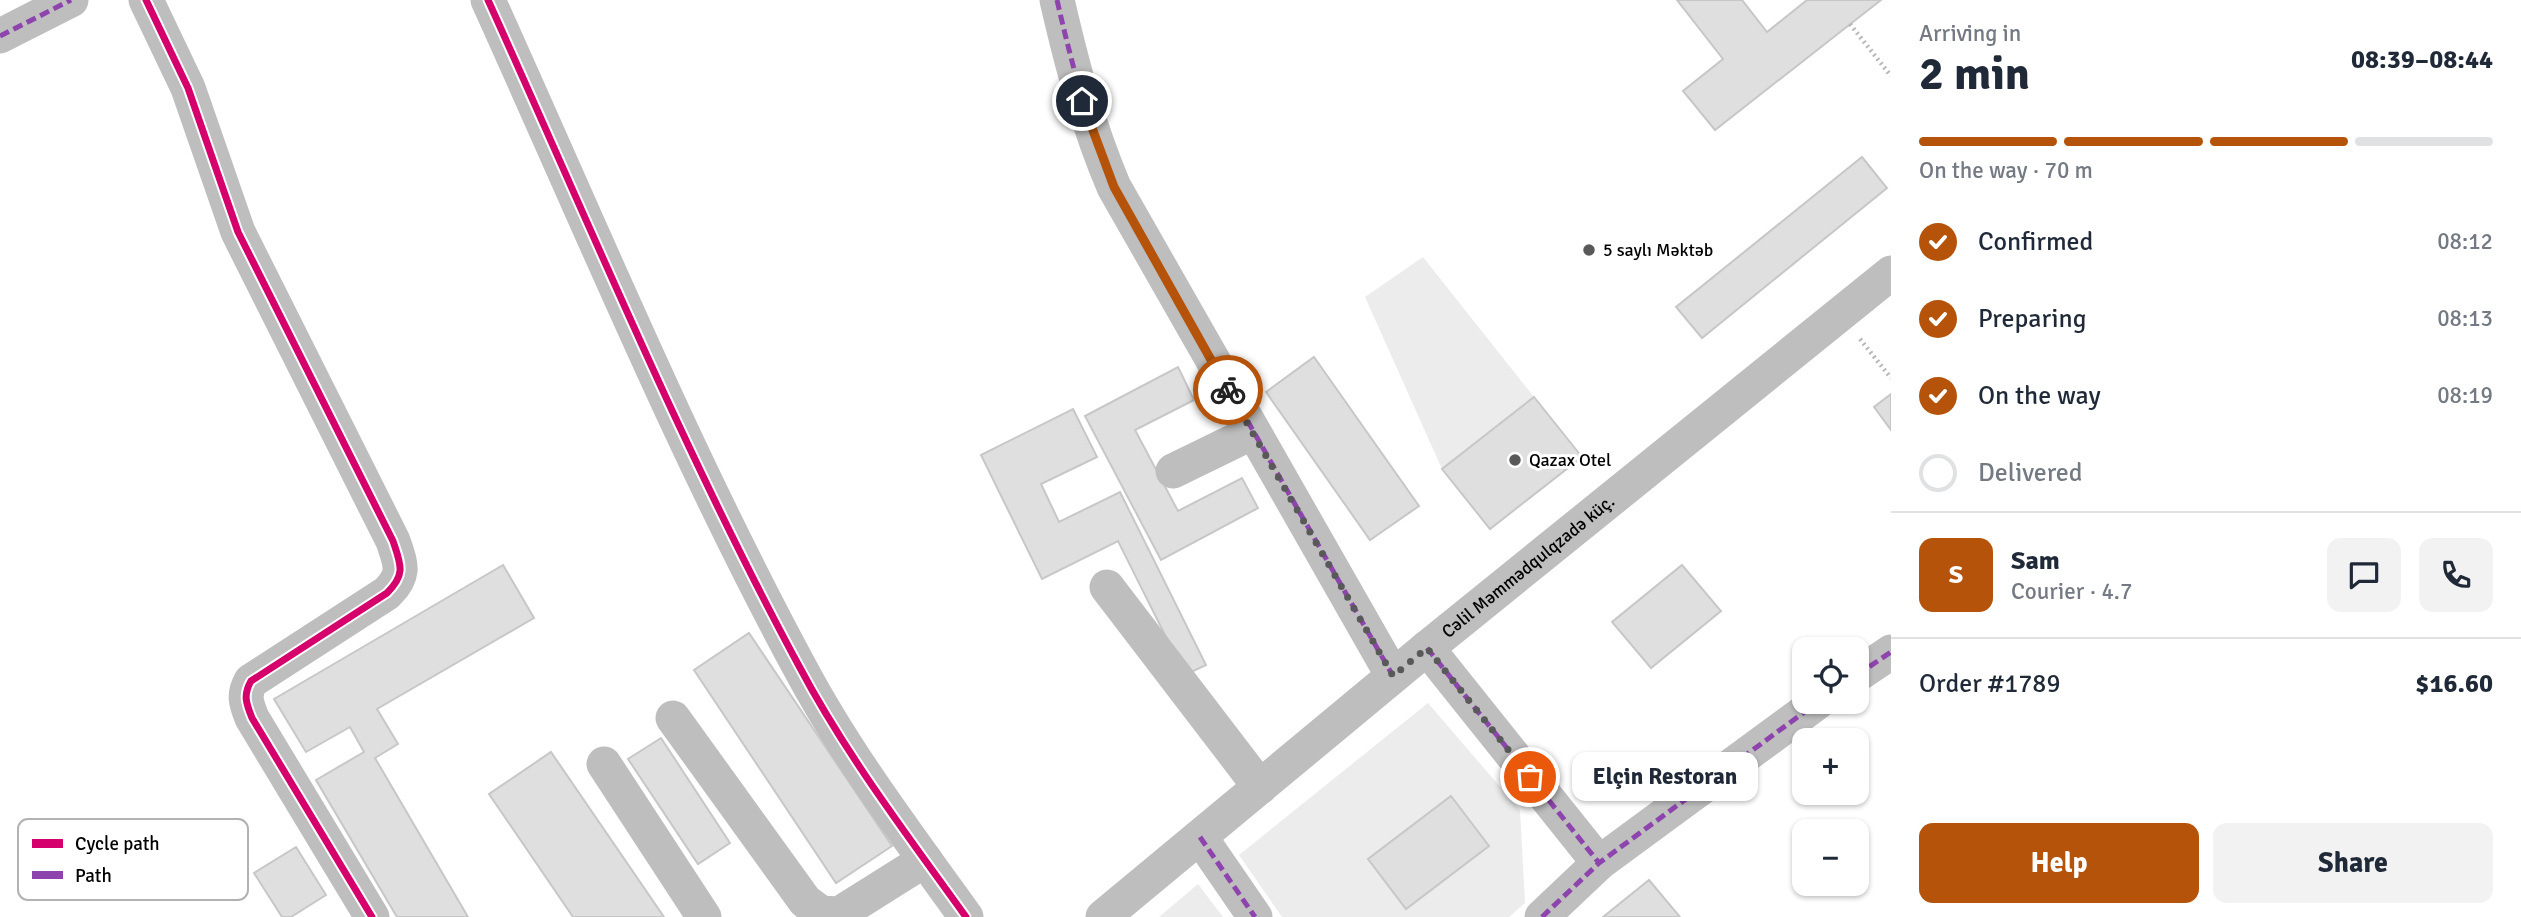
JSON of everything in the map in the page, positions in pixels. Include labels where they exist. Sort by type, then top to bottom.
[{"type":"street","points":[[0,36],[71,0]]},
{"type":"street","points":[[146,0],[188,88],[238,232],[393,541],[401,564],[399,581],[387,593],[251,681],[246,690],[245,701],[252,718],[372,917]]},
{"type":"street","points":[[488,0],[708,486],[799,667],[871,784],[967,917]]},
{"type":"street","points":[[1057,0],[1079,94],[1114,187],[1393,676]]},
{"type":"street","name":"Cəlil Məmmədqulqzadə küç.","points":[[1103,917],[1427,648],[1891,273]]},
{"type":"street","points":[[1173,471],[1253,432]]},
{"type":"street","points":[[1107,587],[1260,787]]},
{"type":"street","points":[[1427,648],[1599,863]]},
{"type":"street","points":[[1869,667],[1891,653]]},
{"type":"street","points":[[1542,917],[1599,863],[1802,714]]},
{"type":"street","points":[[673,718],[805,901],[821,913],[839,914],[925,860]]},
{"type":"street","points":[[604,764],[704,917]]},
{"type":"street","points":[[1200,837],[1255,917]]},
{"type":"path","points":[[1850,24],[1891,76]]},
{"type":"path","points":[[1840,314],[1891,378]]},
{"type":"shaded area","points":[[1423,257],[1534,397],[1442,469],[1365,297]]},
{"type":"shaded area","points":[[1428,703],[1520,810],[1525,903],[1509,917],[1282,917],[1239,855]]},
{"type":"shaded area","points":[[1198,884],[1223,917],[1159,917]]},
{"type":"building","points":[[1677,0],[1742,0],[1767,32],[1807,0],[1881,0],[1715,130],[1683,91],[1723,59]]},
{"type":"building","points":[[1862,157],[1887,188],[1702,338],[1676,307]]},
{"type":"building","points":[[1314,357],[1419,506],[1370,540],[1266,392]]},
{"type":"building","points":[[1178,367],[1194,400],[1135,430],[1178,511],[1242,478],[1258,508],[1161,560],[1085,416]]},
{"type":"building","points":[[1891,394],[1891,430],[1874,407]]},
{"type":"building","points":[[1534,397],[1582,457],[1490,529],[1442,469]]},
{"type":"building","points":[[1073,409],[1097,457],[1041,484],[1059,522],[1120,492],[1206,665],[1185,675],[1118,541],[1042,579],[981,455]]},
{"type":"building","points":[[503,565],[534,618],[377,709],[398,744],[375,758],[468,917],[397,917],[316,780],[364,752],[350,727],[306,752],[274,699]]},
{"type":"building","points":[[1682,565],[1721,611],[1651,668],[1612,622]]},
{"type":"building","points":[[749,633],[892,846],[836,883],[694,670]]},
{"type":"building","points":[[661,738],[730,843],[698,864],[628,759]]},
{"type":"building","points":[[551,752],[664,917],[573,917],[489,794]]},
{"type":"building","points":[[1451,796],[1489,846],[1406,909],[1368,859]]},
{"type":"building","points":[[296,847],[326,895],[291,917],[282,917],[254,873]]},
{"type":"building","points":[[1649,880],[1680,917],[1603,917]]},
{"type":"marked path","points":[[0,36],[71,0]]},
{"type":"marked path","points":[[1057,0],[1081,95],[1114,187],[1393,676]]},
{"type":"marked path","points":[[1427,648],[1599,863]]},
{"type":"marked path","points":[[1869,667],[1891,652]]},
{"type":"marked path","points":[[1542,917],[1599,863],[1802,714]]},
{"type":"marked path","points":[[1200,837],[1255,917]]},
{"type":"cycle path","points":[[146,0],[188,88],[238,232],[393,541],[398,557],[399,575],[387,593],[251,681],[246,695],[252,718],[372,917]]},
{"type":"cycle path","points":[[488,0],[676,420],[756,585],[837,731],[878,794],[966,917]]},
{"type":"way so far","points":[[1228,390],[1393,676],[1427,648],[1530,777]]},
{"type":"place","name":"5 saylı Məktəb","points":[[1589,250]]},
{"type":"place","name":"Qazax Otel","points":[[1515,460]]},
{"type":"place","name":"Elçin Restoran","points":[[1530,777]]},
{"type":"route","points":[[1082,101],[1093,138],[1114,187],[1228,390]]}]
